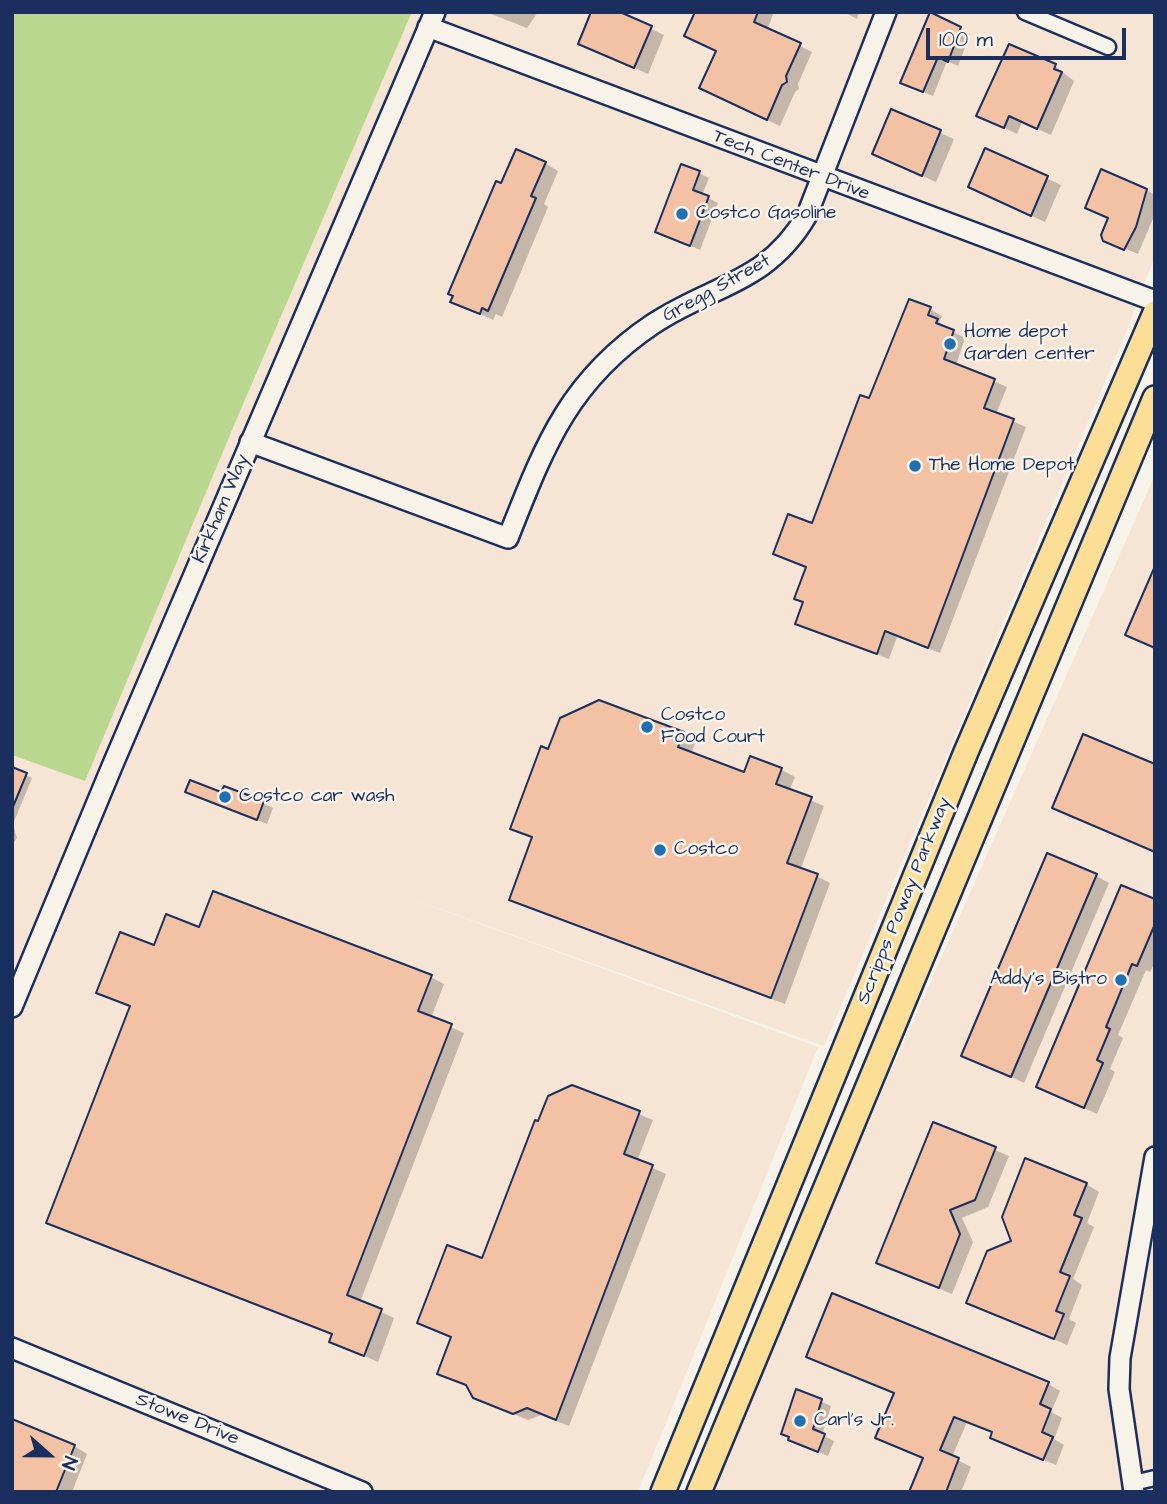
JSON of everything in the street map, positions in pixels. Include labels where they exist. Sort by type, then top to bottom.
[{"type":"main road","name":"Scripps Poway Parkway","points":[[663,1492],[966,752],[1155,313]]},
{"type":"main road","name":"Scripps Poway Parkway","points":[[699,1492],[1155,398]]},
{"type":"street","name":"Gregg Street","points":[[250,442],[508,538],[543,450],[563,413],[590,377],[655,323],[765,266],[796,234],[821,178],[886,12]]},
{"type":"street","points":[[1025,12],[1108,47]]},
{"type":"street","name":"Tech Center Drive","points":[[432,20],[821,178],[1155,301]]},
{"type":"street","name":"Kirkham Way","points":[[12,1007],[250,442],[432,20]]},
{"type":"street","points":[[1155,1157],[1120,1358],[1119,1389],[1133,1487],[1155,1478]]},
{"type":"street","name":"Stowe Drive","points":[[12,1348],[362,1492]]},
{"type":"shaded area","points":[[412,12],[1155,12],[1155,256],[1126,332],[824,1046],[384,889],[818,1047],[638,1492],[12,1492],[12,755],[235,423]]},
{"type":"shaded area","points":[[1155,475],[1155,1492],[709,1492],[769,1347]]},
{"type":"green space","points":[[12,12],[412,12],[85,781],[12,755]]},
{"type":"building","points":[[591,12],[620,12],[652,26],[634,68],[578,44]]},
{"type":"building","points":[[695,12],[758,12],[754,22],[801,43],[786,76],[787,82],[782,85],[767,120],[699,88],[716,51],[684,36]]},
{"type":"building","points":[[930,12],[961,27],[948,62],[938,57],[923,92],[900,83]]},
{"type":"building","points":[[1009,44],[1056,64],[1054,69],[1062,72],[1037,129],[1009,116],[1004,128],[976,116]]},
{"type":"building","points":[[891,109],[941,130],[922,176],[872,154]]},
{"type":"building","points":[[985,148],[1048,176],[1031,216],[968,187]]},
{"type":"building","points":[[516,149],[546,162],[531,196],[536,198],[488,311],[482,308],[480,314],[450,302],[453,296],[448,294],[496,181],[501,183]]},
{"type":"building","name":"Costco Gasoline","points":[[681,164],[700,171],[693,190],[709,196],[690,246],[655,232]]},
{"type":"building","points":[[1101,169],[1147,189],[1136,227],[1124,250],[1103,241],[1101,235],[1108,218],[1085,208]]},
{"type":"building","name":"The Home Depot","points":[[909,299],[931,307],[928,315],[938,319],[936,323],[954,330],[944,359],[995,379],[984,408],[1014,419],[928,648],[885,631],[877,654],[795,624],[803,602],[794,599],[806,567],[773,554],[788,514],[812,523],[860,395],[869,398]]},
{"type":"building","points":[[1155,566],[1155,648],[1125,635]]},
{"type":"building","name":"Costco","points":[[599,700],[684,732],[678,747],[744,772],[750,756],[782,768],[776,784],[812,797],[787,863],[818,874],[771,998],[509,900],[532,837],[510,829],[541,746],[548,749],[560,718]]},
{"type":"building","points":[[1083,734],[1155,764],[1155,852],[1052,808]]},
{"type":"building","points":[[12,767],[27,773],[12,809]]},
{"type":"building","name":"Costco car wash","points":[[190,780],[221,792],[224,786],[264,801],[257,820],[185,792]]},
{"type":"building","points":[[1047,853],[1097,874],[1011,1077],[961,1056]]},
{"type":"building","points":[[1121,885],[1155,899],[1155,924],[1137,966],[1132,964],[1106,1027],[1110,1029],[1097,1060],[1103,1063],[1084,1108],[1036,1087]]},
{"type":"building","points":[[213,891],[432,975],[418,1011],[452,1024],[347,1295],[382,1309],[364,1356],[329,1342],[332,1334],[46,1223],[130,1006],[96,993],[120,932],[154,945],[166,914],[199,927]]},
{"type":"building","points":[[572,1085],[640,1111],[624,1154],[653,1165],[556,1420],[527,1408],[513,1414],[473,1398],[466,1385],[437,1374],[451,1337],[417,1323],[447,1245],[482,1258],[535,1120],[538,1121],[548,1096]]},
{"type":"building","points":[[933,1122],[996,1147],[975,1200],[950,1210],[960,1234],[939,1288],[876,1263]]},
{"type":"building","points":[[1025,1158],[1087,1183],[1074,1215],[1082,1218],[1060,1272],[1070,1276],[1056,1311],[1064,1314],[1054,1339],[966,1303],[987,1251],[1011,1241],[1002,1217]]},
{"type":"building","points":[[832,1293],[1049,1382],[1040,1404],[1051,1409],[1042,1432],[1053,1437],[1043,1460],[990,1438],[992,1432],[954,1417],[940,1450],[959,1458],[946,1492],[909,1492],[923,1458],[875,1438],[894,1393],[806,1357]]},
{"type":"building","name":"Carl's Jr.","points":[[796,1389],[822,1399],[813,1429],[825,1434],[818,1452],[788,1440],[789,1437],[781,1434]]},
{"type":"building","points":[[12,1419],[75,1445],[56,1492],[12,1492]]},
{"type":"place","name":"Costco Gasoline","points":[[682,214]]},
{"type":"place","name":"Home depot Garden center","points":[[950,344]]},
{"type":"place","name":"The Home Depot","points":[[915,466]]},
{"type":"place","name":"Costco Food Court","points":[[647,727]]},
{"type":"place","name":"Costco car wash","points":[[225,797]]},
{"type":"place","name":"Costco","points":[[660,850]]},
{"type":"place","name":"Addy's Bistro","points":[[1121,980]]},
{"type":"place","name":"Carl's Jr.","points":[[800,1421]]}]
